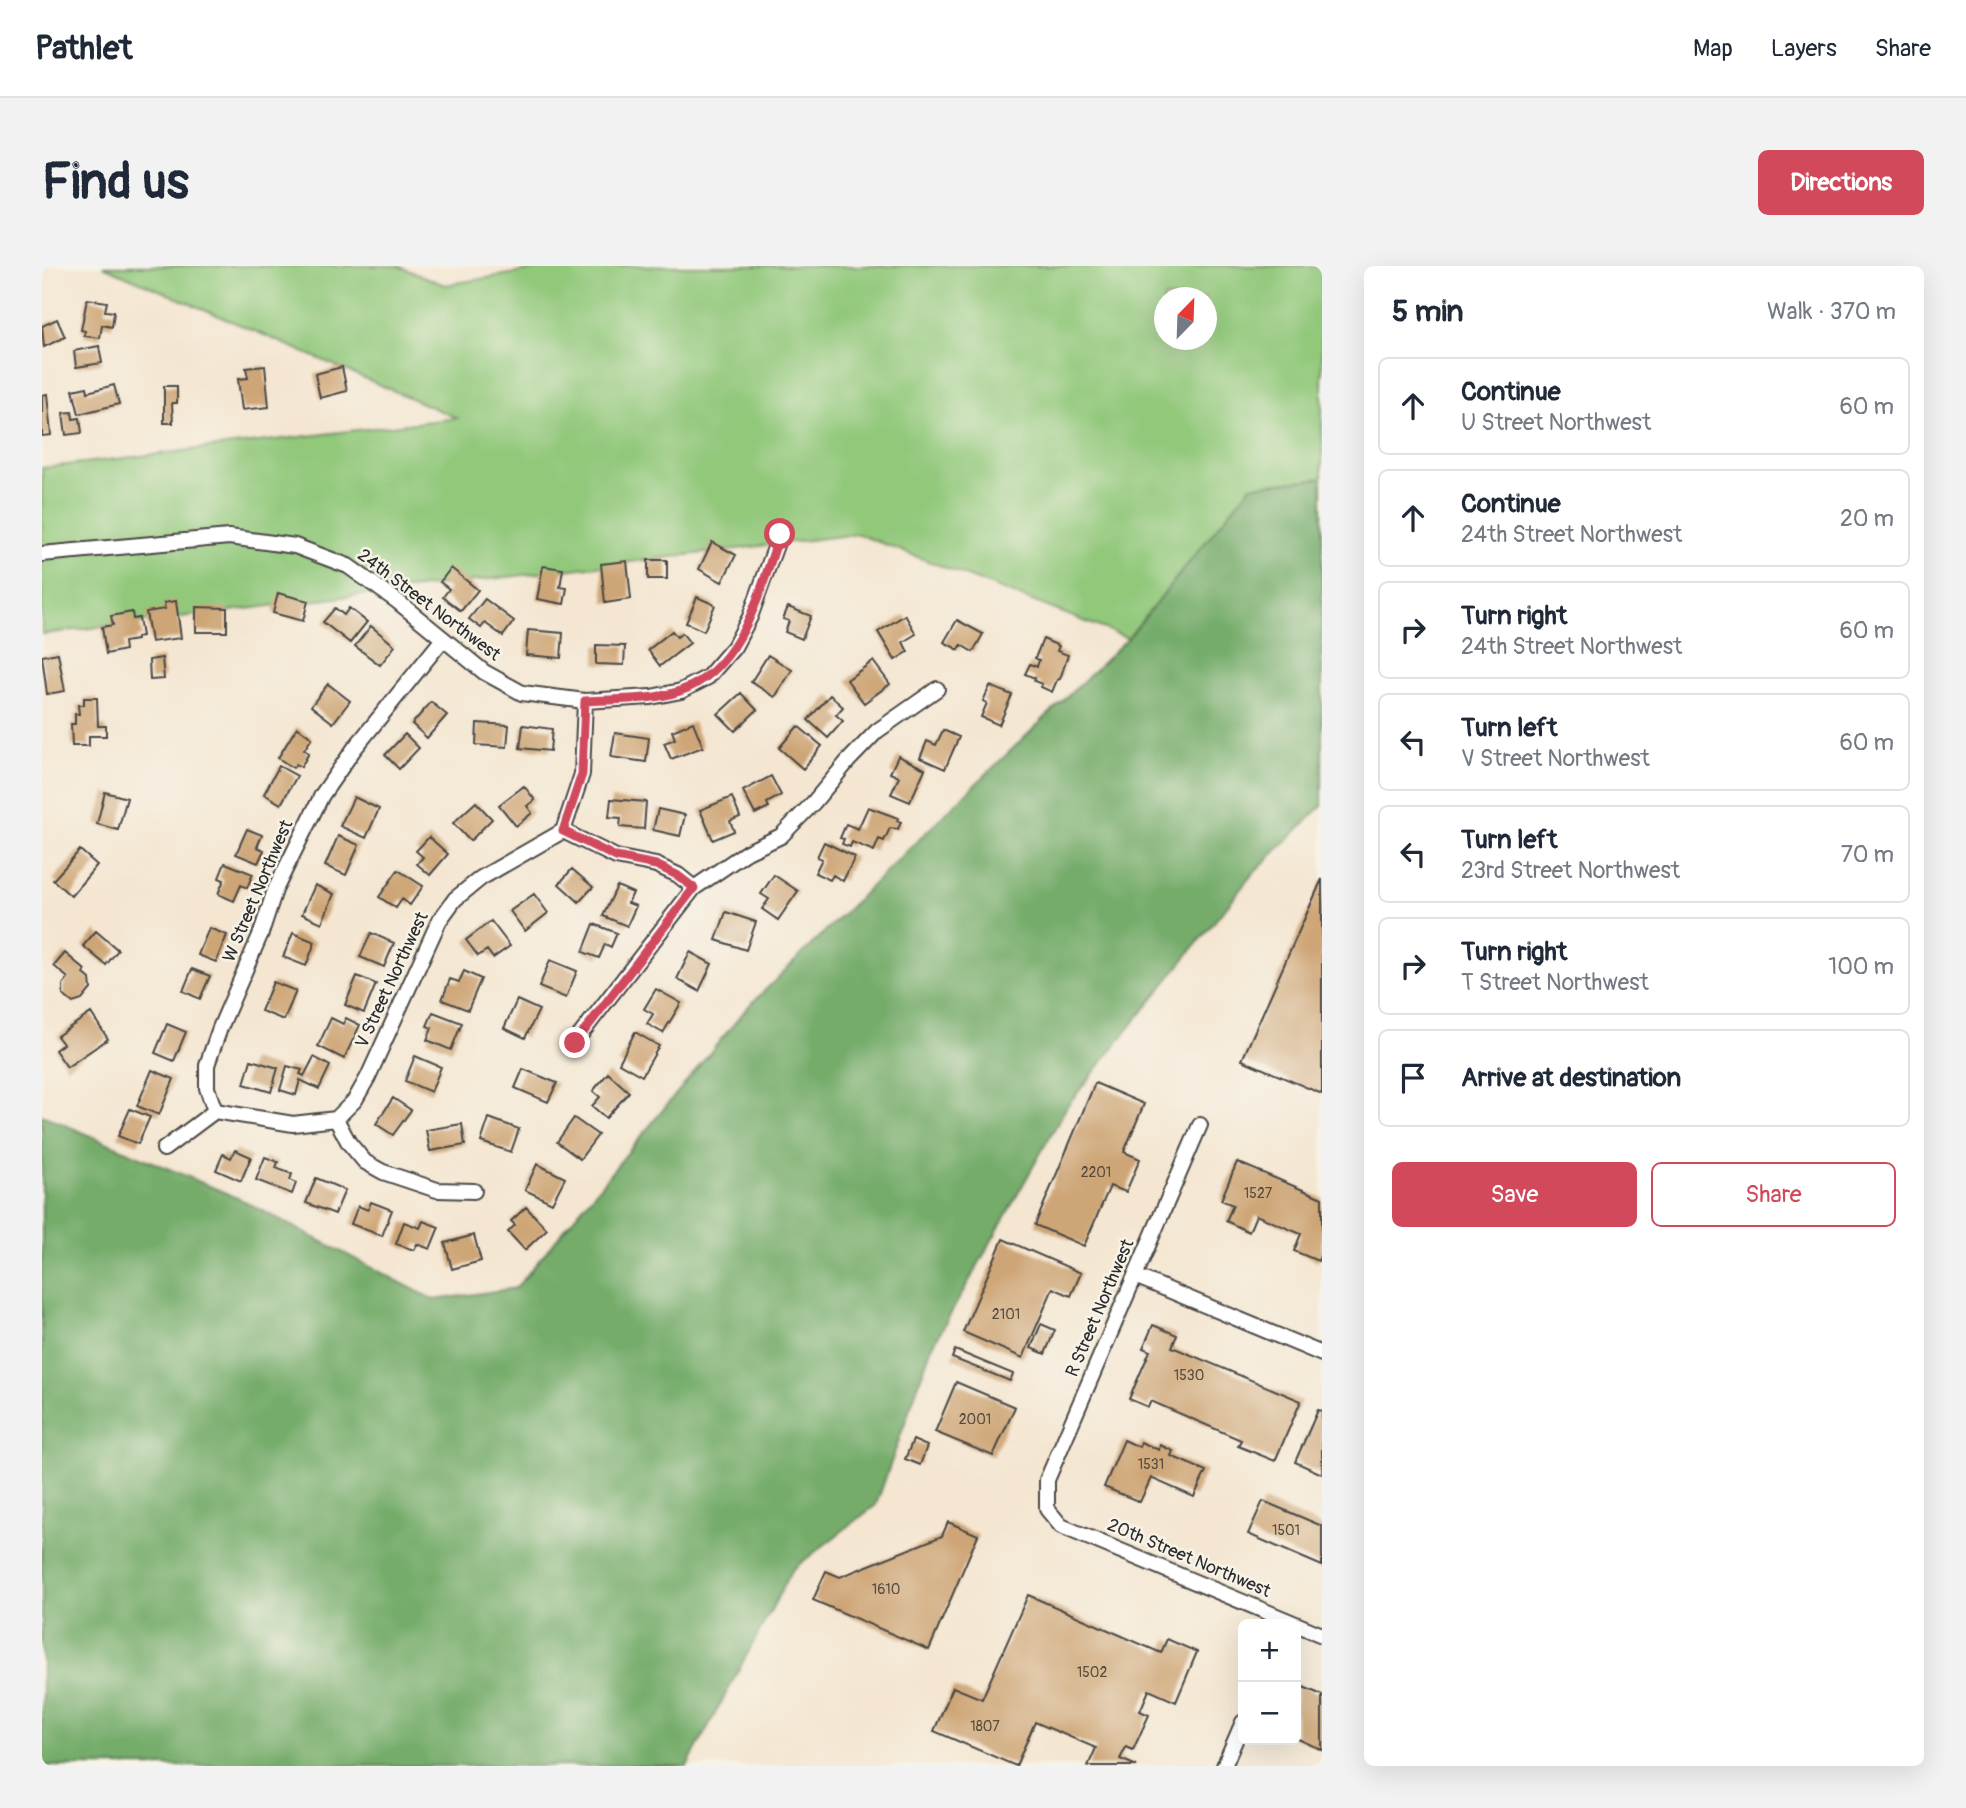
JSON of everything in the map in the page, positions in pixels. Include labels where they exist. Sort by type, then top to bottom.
[{"type":"street","name":"24th Street Northwest","points":[[42,554],[229,537],[295,546],[348,566],[397,601],[484,672],[522,693],[585,701],[651,697],[681,691],[708,677],[734,647],[750,617],[780,534]]},
{"type":"street","name":"W Street Northwest","points":[[215,1111],[207,1088],[207,1065],[261,933],[275,890],[322,795],[354,750],[443,639]]},
{"type":"street","points":[[575,1043],[694,888],[747,852],[781,836],[877,731],[937,689]]},
{"type":"street","points":[[585,701],[582,774],[563,831],[616,857],[656,865],[677,875],[694,888]]},
{"type":"street","name":"V Street Northwest","points":[[336,1119],[355,1100],[439,921],[455,899],[481,878],[563,831]]},
{"type":"street","points":[[164,1149],[215,1111],[293,1124],[336,1119],[349,1143],[365,1162],[383,1172],[437,1189],[474,1191]]},
{"type":"street","name":"R Street Northwest","points":[[1047,1509],[1047,1480],[1200,1125]]},
{"type":"street","points":[[1135,1276],[1322,1354]]},
{"type":"street","name":"20th Street Northwest","points":[[1047,1509],[1061,1526],[1279,1619]]},
{"type":"street","name":"20th Street Northwest","points":[[1301,1627],[1322,1635]]},
{"type":"street","points":[[1224,1766],[1238,1734]]},
{"type":"green space","points":[[103,266],[398,266],[445,285],[558,266],[1322,266],[1322,478],[1251,486],[1128,638],[858,534],[42,634],[42,468],[457,418]]},
{"type":"green space","points":[[1322,478],[1322,806],[1251,876],[1067,1106],[931,1349],[876,1505],[793,1569],[687,1766],[42,1766],[42,1115],[240,1199],[434,1300],[516,1288],[747,1008],[1128,638],[1251,486]]},
{"type":"building","points":[[87,299],[107,302],[105,311],[114,312],[112,327],[102,325],[100,338],[84,336],[85,331],[81,330]]},
{"type":"building","points":[[57,319],[65,337],[44,347],[42,326]]},
{"type":"building","points":[[99,346],[102,363],[76,367],[74,351]]},
{"type":"building","points":[[265,366],[269,407],[242,410],[238,379],[248,378],[246,368]]},
{"type":"building","points":[[342,367],[347,391],[320,398],[315,374]]},
{"type":"building","points":[[114,385],[119,404],[79,414],[73,390],[87,387],[88,392]]},
{"type":"building","points":[[164,386],[177,386],[177,403],[172,403],[173,423],[164,423]]},
{"type":"building","points":[[47,394],[51,435],[42,436],[42,395]]},
{"type":"building","points":[[72,412],[73,419],[80,418],[82,433],[66,435],[63,413]]},
{"type":"building","points":[[712,542],[736,555],[722,582],[699,569]]},
{"type":"building","points":[[648,560],[667,560],[667,579],[648,579]]},
{"type":"building","points":[[627,561],[631,599],[605,603],[601,564]]},
{"type":"building","points":[[543,566],[563,569],[560,587],[567,588],[564,604],[537,599]]},
{"type":"building","points":[[451,568],[478,590],[461,611],[443,597],[449,589],[440,582]]},
{"type":"building","points":[[278,593],[308,601],[303,621],[273,613]]},
{"type":"building","points":[[697,597],[715,605],[704,631],[686,623]]},
{"type":"building","points":[[485,599],[514,621],[503,636],[485,623],[481,628],[469,619]]},
{"type":"building","points":[[176,601],[181,638],[151,642],[146,612],[165,609],[164,603]]},
{"type":"building","points":[[196,607],[227,608],[227,632],[196,632]]},
{"type":"building","points":[[788,607],[811,616],[802,639],[785,632],[789,621],[783,619]]},
{"type":"building","points":[[335,608],[344,615],[349,608],[367,622],[350,643],[323,622]]},
{"type":"building","points":[[132,612],[133,619],[139,618],[142,636],[137,637],[137,640],[124,642],[125,650],[106,654],[102,627],[113,625],[111,616]]},
{"type":"building","points":[[905,615],[916,634],[903,642],[908,652],[895,660],[878,632]]},
{"type":"building","points":[[957,620],[983,634],[973,652],[961,645],[959,650],[944,642]]},
{"type":"building","points":[[371,626],[395,646],[380,665],[355,646]]},
{"type":"building","points":[[528,630],[563,633],[561,658],[526,655]]},
{"type":"building","points":[[672,631],[677,637],[682,633],[690,643],[660,666],[648,650]]},
{"type":"building","points":[[1043,639],[1059,646],[1057,651],[1068,655],[1060,679],[1052,692],[1041,687],[1042,684],[1034,681],[1035,678],[1025,674],[1030,664],[1037,667],[1039,660],[1035,658]]},
{"type":"building","points":[[596,645],[625,646],[624,665],[596,664]]},
{"type":"building","points":[[58,653],[65,691],[47,694],[42,656]]},
{"type":"building","points":[[768,655],[792,670],[775,697],[751,682]]},
{"type":"building","points":[[162,658],[164,679],[150,680],[149,660]]},
{"type":"building","points":[[873,661],[890,684],[864,703],[847,680]]},
{"type":"building","points":[[328,684],[350,701],[333,723],[311,706]]},
{"type":"building","points":[[990,686],[1012,695],[999,725],[981,717],[987,703],[983,701]]},
{"type":"building","points":[[741,693],[757,710],[735,731],[718,714]]},
{"type":"building","points":[[830,695],[843,707],[836,715],[843,721],[828,738],[808,720]]},
{"type":"building","points":[[84,698],[97,698],[98,726],[106,726],[106,736],[89,736],[89,746],[72,746],[71,724],[75,724],[75,714],[79,714],[78,705],[84,705]]},
{"type":"building","points":[[431,702],[447,715],[427,738],[412,724]]},
{"type":"building","points":[[693,722],[703,747],[671,759],[664,743],[675,739],[672,731]]},
{"type":"building","points":[[477,723],[509,725],[507,747],[476,745]]},
{"type":"building","points":[[523,725],[552,729],[550,751],[520,748]]},
{"type":"building","points":[[798,726],[822,746],[803,769],[779,748]]},
{"type":"building","points":[[297,727],[312,738],[304,750],[309,753],[301,767],[296,764],[293,768],[278,758]]},
{"type":"building","points":[[943,730],[959,737],[945,769],[920,758],[927,741],[936,745]]},
{"type":"building","points":[[615,733],[649,738],[646,762],[611,757]]},
{"type":"building","points":[[405,734],[419,748],[399,769],[385,755]]},
{"type":"building","points":[[898,756],[925,769],[910,802],[891,794],[899,777],[890,773]]},
{"type":"building","points":[[279,766],[297,776],[281,804],[264,794]]},
{"type":"building","points":[[771,776],[781,795],[767,803],[769,807],[755,814],[743,791]]},
{"type":"building","points":[[524,786],[535,800],[527,806],[532,813],[516,826],[499,805]]},
{"type":"building","points":[[105,792],[127,798],[118,830],[97,824]]},
{"type":"building","points":[[354,797],[379,809],[366,838],[340,826]]},
{"type":"building","points":[[732,797],[740,817],[730,821],[734,831],[713,840],[700,810]]},
{"type":"building","points":[[611,799],[646,802],[644,829],[620,827],[621,818],[609,817]]},
{"type":"building","points":[[476,802],[492,819],[470,841],[453,823]]},
{"type":"building","points":[[868,807],[898,818],[897,821],[901,822],[898,829],[890,828],[884,841],[879,839],[874,851],[852,842],[850,847],[842,844],[844,839],[840,838],[846,824],[858,829]]},
{"type":"building","points":[[658,809],[685,815],[680,836],[653,830]]},
{"type":"building","points":[[247,829],[262,835],[257,847],[264,850],[258,863],[236,854]]},
{"type":"building","points":[[338,836],[359,845],[346,875],[325,866]]},
{"type":"building","points":[[429,837],[448,854],[430,875],[417,864],[423,857],[416,851]]},
{"type":"building","points":[[824,842],[855,857],[843,881],[833,875],[830,880],[815,873],[822,859],[817,857]]},
{"type":"building","points":[[80,850],[97,865],[71,896],[53,880]]},
{"type":"building","points":[[225,863],[253,874],[247,888],[241,885],[234,901],[218,894],[224,880],[219,878]]},
{"type":"building","points":[[572,869],[593,887],[579,902],[559,884]]},
{"type":"building","points":[[398,870],[423,886],[410,905],[402,899],[396,908],[379,897]]},
{"type":"building","points":[[774,875],[798,891],[778,920],[762,909],[769,899],[761,894]]},
{"type":"building","points":[[1322,879],[1322,1094],[1242,1060]]},
{"type":"building","points":[[315,885],[334,894],[322,923],[302,914]]},
{"type":"building","points":[[617,886],[633,893],[628,903],[636,906],[627,926],[603,916]]},
{"type":"building","points":[[534,894],[548,913],[525,931],[510,911]]},
{"type":"building","points":[[726,912],[756,922],[746,950],[716,940]]},
{"type":"building","points":[[491,921],[510,946],[493,958],[487,950],[478,956],[466,940]]},
{"type":"building","points":[[594,924],[617,933],[611,947],[605,944],[599,958],[583,952]]},
{"type":"building","points":[[209,928],[227,935],[216,962],[198,955]]},
{"type":"building","points":[[96,931],[118,950],[106,965],[83,946]]},
{"type":"building","points":[[293,933],[315,942],[306,966],[283,957]]},
{"type":"building","points":[[371,933],[394,943],[384,967],[360,957]]},
{"type":"building","points":[[690,952],[712,964],[699,991],[677,979]]},
{"type":"building","points":[[65,953],[85,970],[83,973],[90,979],[91,989],[82,1000],[73,1003],[63,995],[63,985],[68,978],[54,966]]},
{"type":"building","points":[[550,960],[577,971],[566,998],[539,987]]},
{"type":"building","points":[[192,969],[210,976],[200,999],[183,991]]},
{"type":"building","points":[[464,971],[481,979],[468,1010],[442,1000],[450,979],[459,982]]},
{"type":"building","points":[[357,976],[376,984],[364,1013],[345,1005]]},
{"type":"building","points":[[273,982],[296,991],[284,1020],[261,1011]]},
{"type":"building","points":[[656,989],[681,1003],[663,1033],[647,1024],[653,1014],[644,1009]]},
{"type":"building","points":[[517,1000],[539,1010],[525,1038],[504,1028]]},
{"type":"building","points":[[433,1012],[462,1023],[451,1050],[427,1040],[432,1028],[427,1026]]},
{"type":"building","points":[[91,1013],[108,1039],[67,1067],[55,1050],[63,1044],[57,1036]]},
{"type":"building","points":[[331,1018],[343,1024],[346,1018],[360,1025],[344,1059],[318,1046]]},
{"type":"building","points":[[167,1024],[186,1032],[174,1061],[155,1053]]},
{"type":"building","points":[[635,1032],[659,1046],[642,1076],[619,1063]]},
{"type":"building","points":[[415,1056],[441,1067],[431,1092],[405,1081]]},
{"type":"building","points":[[314,1057],[330,1066],[319,1089],[300,1080],[296,1095],[280,1090],[287,1066],[302,1070],[300,1074],[304,1076]]},
{"type":"building","points":[[251,1060],[278,1068],[271,1092],[244,1084]]},
{"type":"building","points":[[523,1069],[557,1083],[548,1102],[515,1088]]},
{"type":"building","points":[[152,1070],[174,1079],[159,1115],[137,1106]]},
{"type":"building","points":[[608,1073],[629,1092],[606,1118],[592,1106],[600,1097],[593,1091]]},
{"type":"building","points":[[1095,1083],[1144,1104],[1124,1152],[1140,1159],[1126,1192],[1110,1186],[1084,1246],[1035,1225]]},
{"type":"building","points":[[393,1098],[411,1110],[393,1135],[376,1124]]},
{"type":"building","points":[[130,1109],[150,1117],[138,1144],[118,1136]]},
{"type":"building","points":[[489,1118],[519,1129],[511,1152],[481,1142]]},
{"type":"building","points":[[574,1118],[598,1135],[580,1159],[557,1142]]},
{"type":"building","points":[[462,1124],[465,1145],[430,1151],[426,1130]]},
{"type":"building","points":[[235,1150],[251,1157],[241,1181],[216,1170],[223,1154],[231,1158]]},
{"type":"building","points":[[265,1157],[278,1162],[276,1168],[292,1174],[290,1180],[296,1183],[292,1194],[256,1180]]},
{"type":"building","points":[[1237,1162],[1322,1198],[1322,1252],[1318,1261],[1294,1251],[1301,1234],[1256,1215],[1249,1232],[1226,1221],[1233,1205],[1221,1200]]},
{"type":"building","points":[[537,1164],[565,1178],[552,1203],[525,1190]]},
{"type":"building","points":[[316,1178],[345,1190],[335,1214],[306,1203]]},
{"type":"building","points":[[371,1202],[392,1210],[382,1236],[351,1224],[358,1206],[368,1210]]},
{"type":"building","points":[[526,1207],[547,1229],[525,1250],[508,1232],[515,1225],[511,1221]]},
{"type":"building","points":[[423,1221],[439,1227],[430,1249],[417,1244],[414,1250],[396,1244],[404,1222],[420,1228]]},
{"type":"building","points":[[474,1235],[481,1261],[452,1269],[445,1243]]},
{"type":"building","points":[[1003,1239],[1081,1273],[1071,1296],[1053,1288],[1023,1358],[963,1332]]},
{"type":"building","points":[[1041,1324],[1055,1330],[1045,1354],[1031,1348]]},
{"type":"building","points":[[1153,1325],[1177,1335],[1172,1347],[1301,1401],[1275,1461],[1238,1446],[1241,1440],[1151,1401],[1148,1407],[1129,1399],[1150,1351],[1143,1348]]},
{"type":"building","points":[[955,1350],[1013,1374],[1010,1381],[952,1358]]},
{"type":"building","points":[[956,1382],[1015,1407],[993,1456],[935,1432]]},
{"type":"building","points":[[1318,1410],[1322,1411],[1322,1474],[1295,1462]]},
{"type":"building","points":[[913,1440],[927,1446],[920,1465],[905,1459]]},
{"type":"building","points":[[1124,1440],[1139,1447],[1141,1442],[1159,1450],[1160,1445],[1173,1451],[1171,1456],[1206,1471],[1194,1497],[1151,1478],[1140,1502],[1104,1487]]},
{"type":"building","points":[[1263,1501],[1322,1526],[1322,1566],[1248,1534]]},
{"type":"building","points":[[948,1522],[978,1535],[929,1650],[813,1600],[826,1571],[840,1577],[942,1536]]},
{"type":"building","points":[[1028,1595],[1161,1653],[1167,1639],[1197,1652],[1176,1702],[1149,1690],[1140,1711],[1149,1715],[1133,1750],[1126,1747],[1120,1759],[1137,1766],[1088,1766],[1096,1748],[1035,1722],[1016,1766],[934,1731],[953,1687],[982,1699]]},
{"type":"building","points":[[1301,1686],[1322,1695],[1322,1750],[1301,1740]]},
{"type":"route","points":[[575,1043],[694,888],[677,875],[656,865],[616,857],[563,831],[582,774],[585,701],[651,697],[681,691],[708,677],[734,647],[750,617],[780,534]]}]
